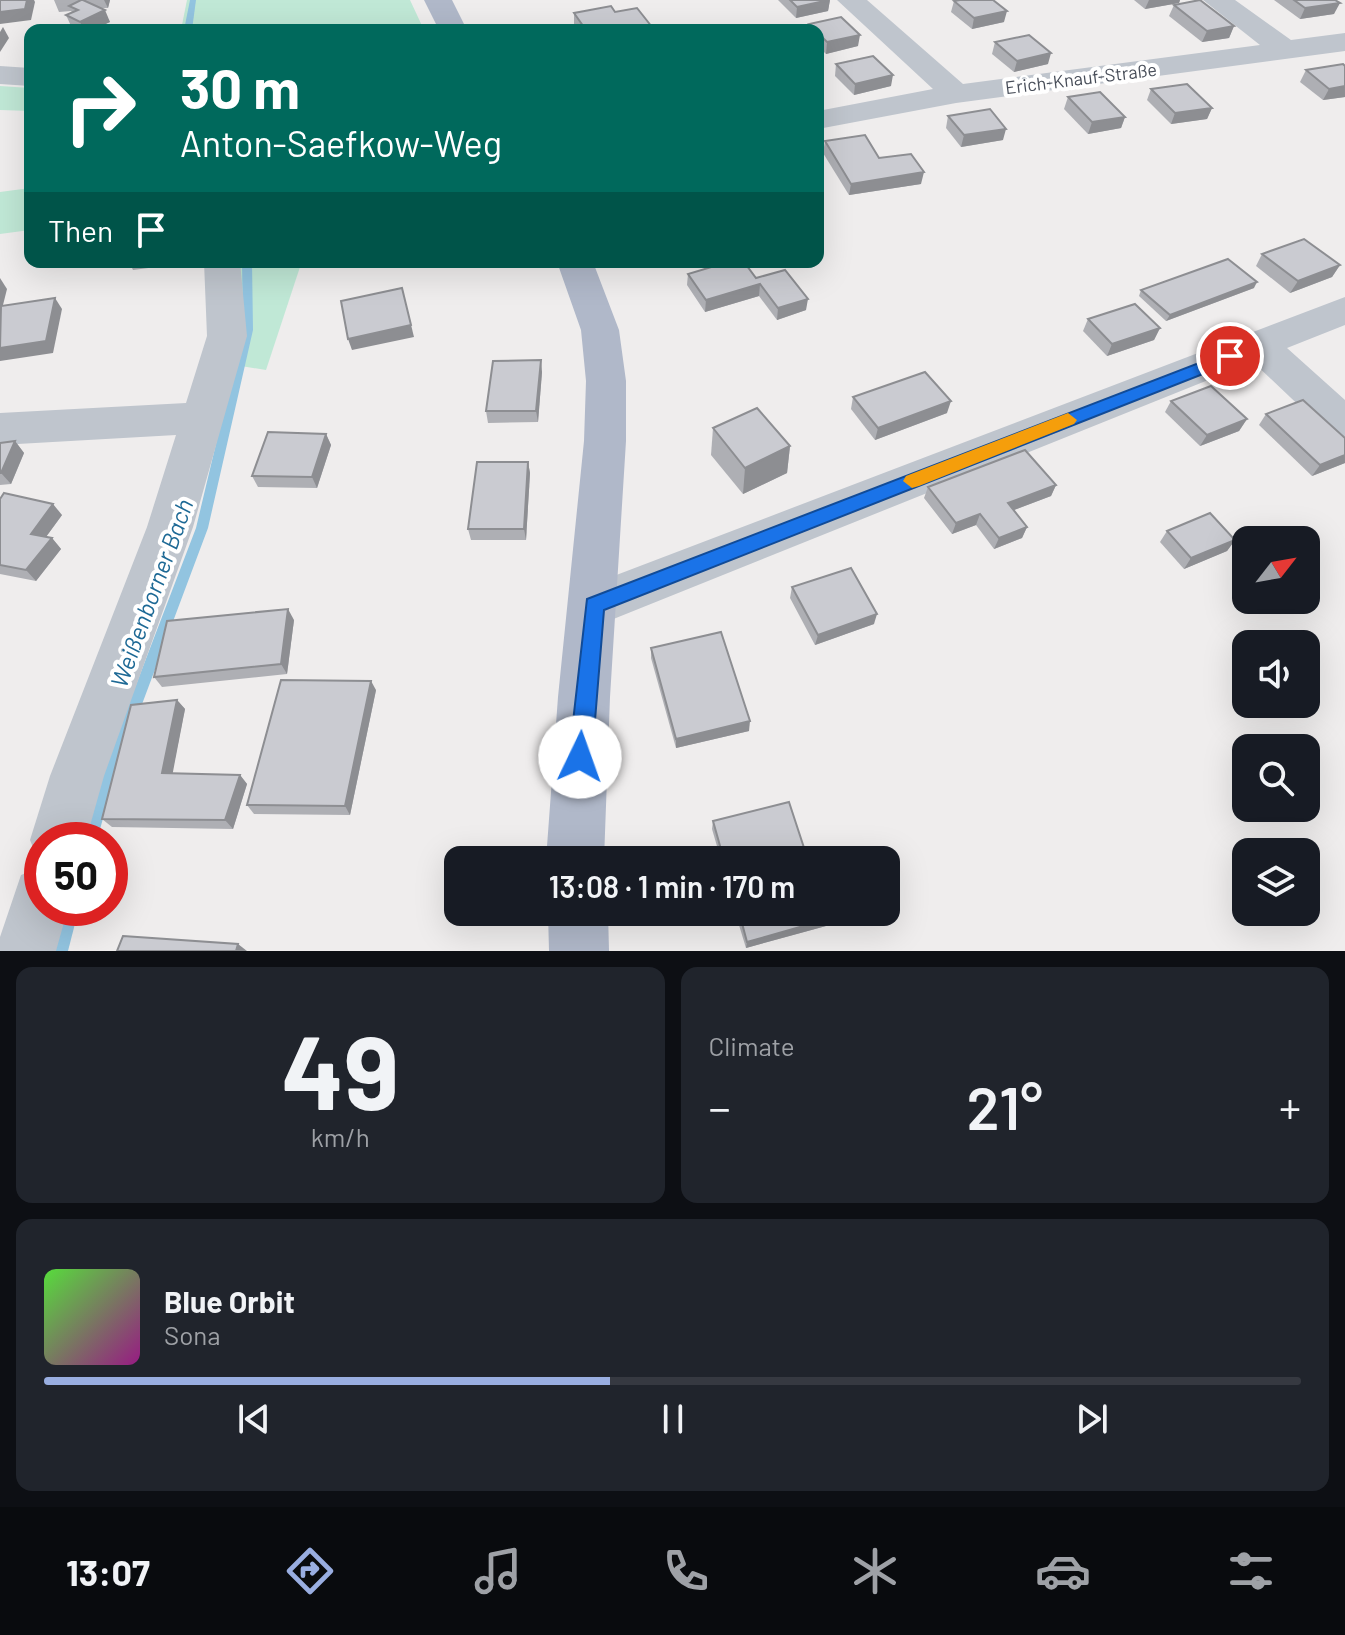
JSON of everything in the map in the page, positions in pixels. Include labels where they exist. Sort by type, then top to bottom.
[{"type":"main road","points":[[438,0],[450,24]]},
{"type":"main road","points":[[576,846],[584,697],[594,605],[605,441],[606,381],[600,330],[577,268]]},
{"type":"main road","points":[[578,926],[579,951]]},
{"type":"street","points":[[851,0],[956,94]]},
{"type":"street","points":[[1217,0],[1287,51]]},
{"type":"street","name":"Erich-Knauf-Straße","points":[[824,119],[956,94],[1345,42]]},
{"type":"street","points":[[0,75],[24,77]]},
{"type":"street","points":[[63,822],[77,776],[170,527],[227,336],[222,268]]},
{"type":"street","points":[[594,605],[1345,310]]},
{"type":"street","points":[[1259,345],[1345,424]]},
{"type":"street","points":[[0,429],[202,418]]},
{"type":"street","points":[[26,951],[33,926]]},
{"type":"green space","points":[[187,0],[410,0],[421,24],[182,24]]},
{"type":"green space","points":[[0,86],[24,88],[24,111],[0,110]]},
{"type":"green space","points":[[24,189],[24,231],[0,234],[0,192]]},
{"type":"green space","points":[[233,268],[300,268],[266,370],[229,364]]},
{"type":"building","points":[[0,0],[27,0],[25,9],[0,12]]},
{"type":"building","points":[[81,0],[105,10],[80,22],[66,15],[78,10],[69,6]]},
{"type":"building","points":[[790,0],[829,0],[797,7]]},
{"type":"building","points":[[993,0],[1007,11],[974,18],[954,1]]},
{"type":"building","points":[[1200,0],[1234,26],[1207,31],[1174,5]]},
{"type":"building","points":[[1294,0],[1335,0],[1340,3],[1305,8]]},
{"type":"building","points":[[611,6],[615,12],[637,8],[650,24],[582,24],[574,13]]},
{"type":"building","points":[[841,17],[860,35],[827,42],[824,39],[824,24],[809,24]]},
{"type":"building","points":[[1029,35],[1051,53],[1017,61],[995,42]]},
{"type":"building","points":[[873,56],[893,75],[855,84],[836,64]]},
{"type":"building","points":[[1343,64],[1345,86],[1329,89],[1306,70]]},
{"type":"building","points":[[1187,84],[1212,108],[1175,113],[1151,89]]},
{"type":"building","points":[[1100,92],[1125,117],[1092,122],[1068,97]]},
{"type":"building","points":[[990,109],[1006,129],[964,135],[948,116]]},
{"type":"building","points":[[865,135],[879,158],[911,154],[924,172],[851,184],[825,141]]},
{"type":"building","points":[[1304,239],[1340,265],[1298,281],[1262,254]]},
{"type":"building","points":[[1228,259],[1257,282],[1170,315],[1141,290]]},
{"type":"building","points":[[708,268],[748,268],[756,278],[785,270],[808,299],[778,308],[760,284],[706,300],[688,274]]},
{"type":"building","points":[[402,288],[411,325],[348,339],[341,301]]},
{"type":"building","points":[[55,298],[46,341],[0,348],[1,306]]},
{"type":"building","points":[[1135,304],[1160,328],[1112,344],[1088,319]]},
{"type":"building","points":[[541,360],[536,411],[486,411],[493,361]]},
{"type":"building","points":[[925,372],[951,401],[878,428],[853,397]]},
{"type":"building","points":[[1211,386],[1247,419],[1207,435],[1171,401]]},
{"type":"building","points":[[1303,400],[1345,438],[1345,455],[1320,465],[1266,414]]},
{"type":"building","points":[[757,408],[790,446],[745,468],[713,428]]},
{"type":"building","points":[[268,432],[326,434],[312,477],[252,476]]},
{"type":"building","points":[[15,441],[1,473],[0,473],[0,443]]},
{"type":"building","points":[[1025,450],[1056,485],[1008,503],[1027,527],[999,538],[980,514],[956,523],[928,487]]},
{"type":"building","points":[[477,462],[528,462],[524,529],[468,529]]},
{"type":"building","points":[[4,493],[53,504],[31,534],[52,538],[26,570],[0,565],[0,499]]},
{"type":"building","points":[[1210,513],[1232,537],[1232,541],[1191,558],[1167,531]]},
{"type":"building","points":[[851,568],[877,614],[818,635],[792,587]]},
{"type":"building","points":[[288,609],[281,664],[154,677],[167,621]]},
{"type":"building","points":[[721,632],[750,721],[676,739],[651,648]]},
{"type":"building","points":[[281,680],[371,681],[345,806],[247,805]]},
{"type":"building","points":[[177,700],[162,773],[240,775],[225,820],[102,819],[131,705]]},
{"type":"building","points":[[789,802],[803,846],[720,846],[713,821]]},
{"type":"building","points":[[743,926],[803,926],[747,942]]},
{"type":"building","points":[[123,936],[238,944],[236,951],[117,951]]},
{"type":"waterway","name":"Weißenborner Bach","points":[[189,24],[193,0]]},
{"type":"waterway","name":"Weißenborner Bach","points":[[95,822],[107,779],[202,528],[248,330],[247,268]]},
{"type":"waterway","name":"Weißenborner Bach","points":[[60,951],[67,926]]},
{"type":"slow traffic","points":[[912,481],[1068,420]]},
{"type":"route","points":[[580,757],[594,605],[1230,356]]}]
